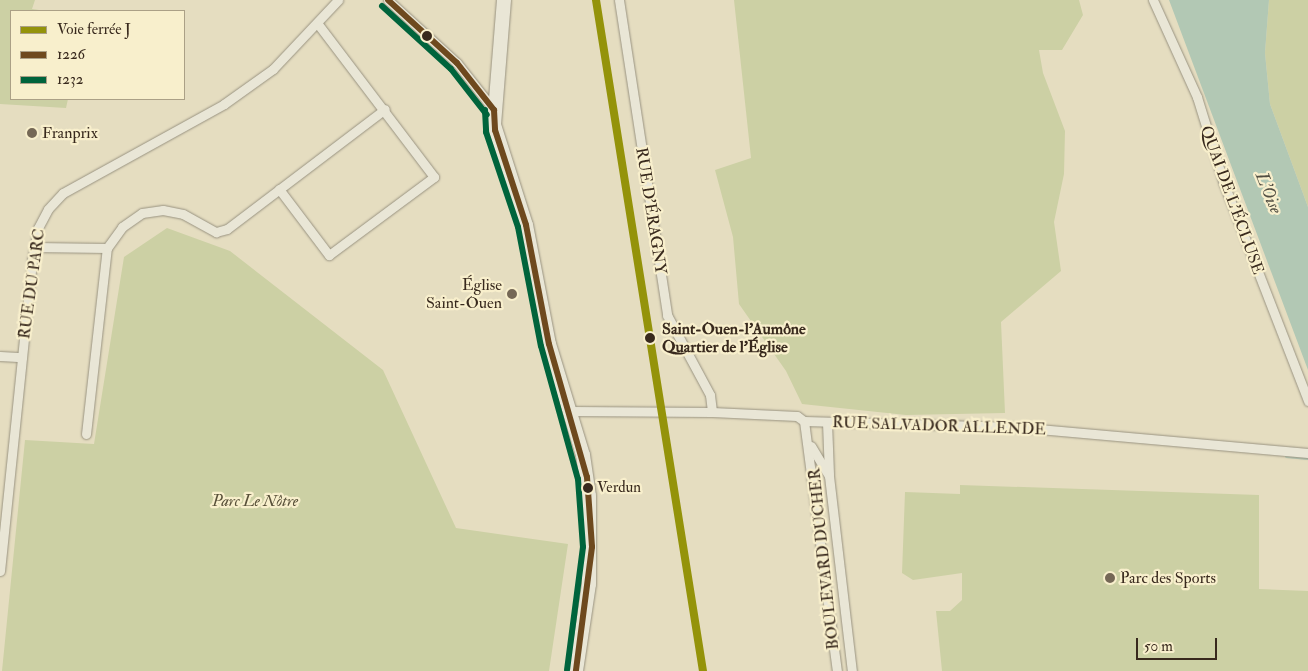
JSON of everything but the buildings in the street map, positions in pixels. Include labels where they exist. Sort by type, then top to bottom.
[{"type":"main road","points":[[504,0],[494,110],[495,130],[522,209],[549,344],[570,412],[587,477],[592,531],[576,671]]},
{"type":"street","name":"RUE DU PARC","points":[[0,571],[34,247],[42,220],[63,193],[224,104],[273,70],[338,0]]},
{"type":"street","points":[[388,0],[457,63],[494,110]]},
{"type":"street","name":"RUE D'ÉRAGNY","points":[[619,0],[671,323],[710,395],[712,412]]},
{"type":"street","name":"QUAI DE L'ÉCLUSE","points":[[1153,0],[1196,98],[1224,184],[1308,401]]},
{"type":"street","points":[[279,189],[329,255],[434,177],[385,109],[317,23]]},
{"type":"street","points":[[86,434],[107,248],[122,227],[142,213],[163,210],[183,214],[216,232],[279,189],[385,109]]},
{"type":"street","points":[[34,247],[107,248]]},
{"type":"street","points":[[0,356],[22,357]]},
{"type":"street","name":"RUE SALVADOR ALLENDE","points":[[570,412],[712,412],[797,416],[804,421],[1016,427],[1308,453]]},
{"type":"street","name":"BOULEVARD DUCHER","points":[[804,421],[811,446],[836,671]]},
{"type":"street","name":"BOULEVARD DUCHER","points":[[827,422],[829,476],[852,671]]},
{"type":"street","name":"BOULEVARD DUCHER","points":[[811,446],[829,476]]},
{"type":"green space","points":[[0,0],[35,0],[32,9],[39,10],[10,10],[10,100],[68,100],[66,108],[0,104]]},
{"type":"green space","points":[[734,0],[1079,0],[1083,15],[1062,50],[1039,50],[1043,73],[1065,131],[1064,174],[1054,222],[1061,271],[1001,322],[1005,413],[906,415],[802,404],[786,371],[739,304],[733,237],[715,170],[751,158]]},
{"type":"green space","points":[[1269,0],[1308,0],[1308,207],[1270,104],[1265,53]]},
{"type":"green space","name":"Parc Le Nôtre","points":[[167,228],[230,251],[383,370],[456,528],[568,544],[549,671],[2,671],[25,440],[94,444],[124,257]]},
{"type":"green space","name":"Parc des Sports","points":[[960,485],[1259,495],[1259,589],[1308,591],[1308,671],[942,671],[936,611],[950,611],[962,600],[962,573],[913,580],[902,573],[905,492],[960,494]]},
{"type":"water","name":"L'Oise","points":[[1169,0],[1269,0],[1265,53],[1270,104],[1308,207],[1308,370]]},
{"type":"waterway","points":[[1286,456],[1308,458]]},
{"type":"rail line","name":"J","points":[[596,0],[703,671]]},
{"type":"transit line","name":"1226","points":[[388,0],[457,63],[494,110]]},
{"type":"transit line","name":"1232","points":[[382,6],[451,69],[487,115]]},
{"type":"transit line","name":"1232","points":[[485,110],[486,132],[518,227],[541,346],[578,479],[583,547],[567,670]]},
{"type":"transit line","name":"1226","points":[[494,110],[495,130],[526,225],[549,344],[587,477],[592,547],[576,671]]},
{"type":"place","name":"Franprix","points":[[32,133]]},
{"type":"place","name":"Église Saint-Ouen","points":[[512,294]]},
{"type":"place","name":"Saint-Ouen-l'Aumône Quartier de l'Église","points":[[650,338]]},
{"type":"place","name":"Verdun","points":[[588,488]]},
{"type":"place","name":"Parc des Sports","points":[[1110,578]]}]
